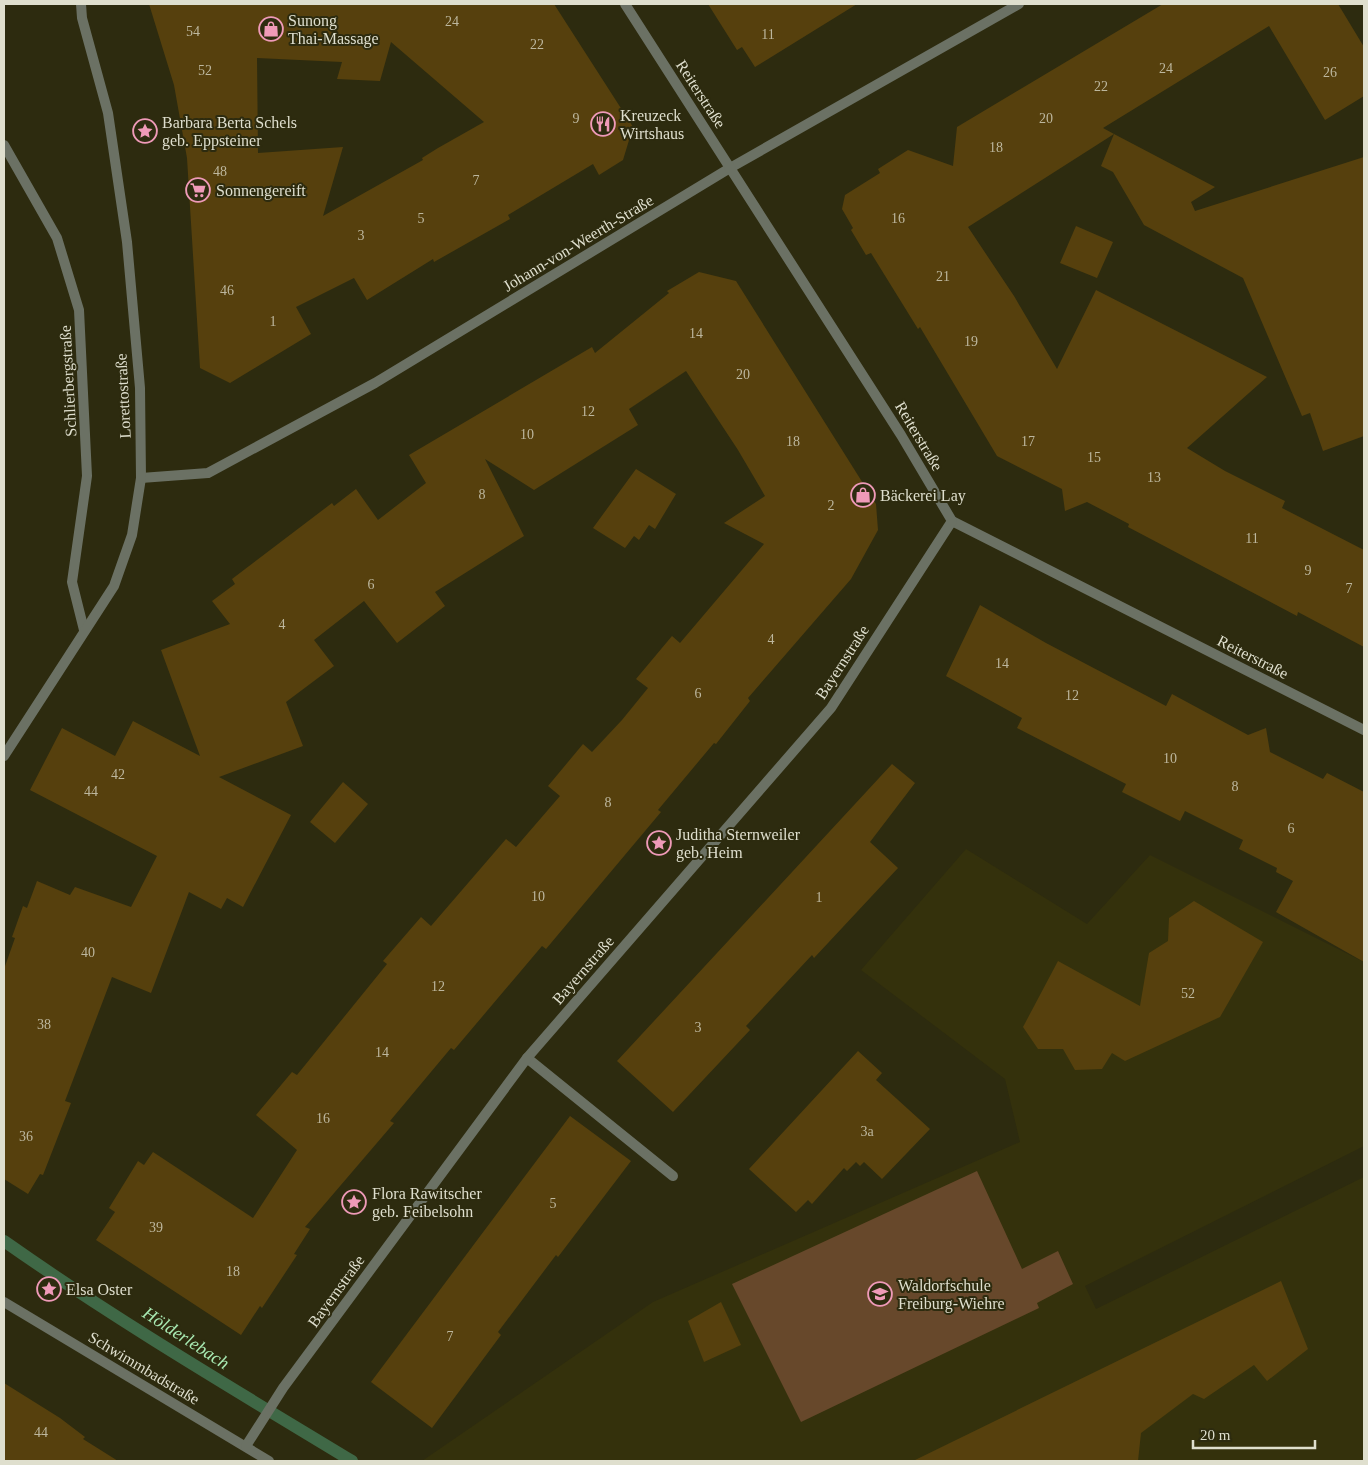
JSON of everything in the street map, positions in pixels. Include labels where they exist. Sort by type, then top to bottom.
[{"type":"street","name":"Lorettostraße","points":[[4,756],[114,586],[132,536],[141,478],[140,388],[127,242],[110,121],[82,18],[81,4]]},
{"type":"street","name":"Reiterstraße","points":[[624,4],[901,435],[952,520],[1364,730]]},
{"type":"street","name":"Johann-von-Weerth-Straße","points":[[141,478],[208,473],[375,383],[730,168],[1020,4]]},
{"type":"street","name":"Schlierbergstraße","points":[[4,145],[57,238],[79,310],[87,476],[72,582],[84,630]]},
{"type":"street","name":"Bayernstraße","points":[[246,1446],[282,1388],[527,1058],[831,708],[952,520]]},
{"type":"street","points":[[527,1058],[673,1176]]},
{"type":"street","name":"Schwimmbadstraße","points":[[4,1302],[269,1461]]},
{"type":"shaded area","points":[[966,849],[1087,924],[1150,855],[1364,962],[1364,1146],[1085,1286],[1096,1309],[1364,1177],[1364,1461],[422,1461],[653,1302],[1020,1142],[1005,1079],[861,970]]},
{"type":"shaded area","points":[[977,1171],[1022,1269],[1058,1251],[1073,1284],[1037,1303],[1039,1308],[801,1422],[732,1284]]},
{"type":"building","points":[[149,4],[554,4],[633,127],[623,160],[599,175],[593,164],[508,215],[510,219],[434,262],[433,259],[367,300],[354,278],[296,307],[311,334],[230,383],[200,368],[187,158],[174,85]],"holes":[[[391,42],[484,122],[438,148],[422,158],[423,160],[323,216],[343,147],[258,153],[257,58],[342,62],[337,79],[380,81]]]},
{"type":"building","points":[[708,4],[857,4],[755,67],[742,47],[737,50]]},
{"type":"building","points":[[1163,4],[1338,4],[1364,47],[1364,96],[1325,120],[1269,26],[1103,128],[1114,134],[968,227],[1014,296],[1057,369],[1096,290],[1267,377],[1187,448],[1225,471],[1285,501],[1282,508],[1364,550],[1364,647],[1298,612],[1297,616],[1128,527],[1129,524],[1087,502],[1065,511],[1062,489],[997,456],[920,327],[918,329],[871,253],[866,255],[851,230],[853,228],[842,209],[845,195],[880,173],[878,169],[908,150],[953,166],[957,127]]},
{"type":"building","points":[[1114,134],[1215,187],[1191,202],[1195,211],[1364,157],[1364,436],[1323,451],[1310,413],[1302,416],[1243,278],[1144,225],[1113,172],[1101,166]]},
{"type":"building","points":[[1076,226],[1113,242],[1097,278],[1060,263]]},
{"type":"building","points":[[699,272],[736,281],[876,504],[878,530],[851,579],[748,698],[750,701],[716,744],[714,743],[658,810],[661,812],[546,949],[542,946],[454,1050],[451,1048],[390,1121],[394,1123],[305,1227],[310,1229],[294,1254],[297,1255],[262,1308],[260,1306],[241,1335],[96,1240],[115,1212],[109,1208],[138,1161],[144,1165],[153,1152],[253,1218],[297,1150],[256,1115],[292,1072],[297,1075],[387,964],[383,961],[421,917],[431,926],[506,839],[516,847],[560,796],[548,786],[583,744],[592,752],[622,720],[648,688],[636,679],[672,636],[680,643],[764,544],[724,523],[765,496],[738,450],[686,371],[629,409],[638,425],[534,490],[485,459],[524,536],[435,592],[445,606],[397,643],[364,601],[314,640],[334,666],[286,702],[303,746],[219,777],[291,815],[243,907],[227,898],[221,909],[189,892],[151,993],[112,977],[65,1101],[71,1103],[43,1175],[40,1174],[28,1194],[4,1179],[4,969],[15,938],[12,937],[23,906],[27,908],[37,881],[70,895],[75,887],[131,907],[157,856],[30,790],[62,728],[115,756],[133,721],[200,756],[161,650],[230,624],[212,601],[235,584],[232,579],[332,503],[334,506],[356,489],[378,520],[426,483],[409,455],[592,347],[595,353],[669,293],[667,291]]},
{"type":"building","points":[[636,469],[676,494],[655,529],[649,525],[639,540],[634,536],[625,548],[593,528]]},
{"type":"building","points":[[980,605],[1046,643],[1166,706],[1172,694],[1248,735],[1266,728],[1270,752],[1323,779],[1327,773],[1364,792],[1364,962],[1276,912],[1293,881],[1276,872],[1277,868],[1239,849],[1243,840],[1185,811],[1180,821],[1122,792],[1126,784],[1017,728],[1022,718],[946,676]]},
{"type":"building","points":[[892,764],[915,783],[870,842],[898,868],[814,958],[812,955],[746,1026],[750,1030],[673,1112],[617,1061]]},
{"type":"building","points":[[343,782],[368,804],[335,843],[310,822]]},
{"type":"building","points":[[1194,901],[1263,942],[1220,1017],[1125,1061],[1112,1053],[1102,1069],[1075,1070],[1063,1049],[1038,1049],[1023,1027],[1058,961],[1140,1006],[1149,953],[1168,941],[1169,918]]},
{"type":"building","points":[[858,1051],[882,1073],[876,1080],[930,1129],[882,1179],[864,1162],[860,1166],[856,1162],[847,1171],[844,1168],[812,1204],[808,1200],[796,1212],[749,1169]]},
{"type":"building","points":[[570,1116],[631,1161],[498,1332],[501,1335],[432,1428],[371,1382]]},
{"type":"building","points":[[1281,1281],[1308,1349],[1267,1381],[1254,1365],[1204,1399],[1193,1394],[1141,1433],[1138,1461],[913,1461]]},
{"type":"building","points":[[721,1302],[741,1345],[704,1362],[688,1321]]},
{"type":"building","points":[[4,1383],[60,1418],[85,1437],[83,1439],[118,1461],[4,1461]]},
{"type":"waterway","name":"Hölderlebach","points":[[4,1241],[132,1327],[352,1461]]},
{"type":"place","name":"Sunong Thai-Massage","points":[[271,29]]},
{"type":"place","name":"Kreuzeck Wirtshaus","points":[[603,124]]},
{"type":"place","name":"Barbara Berta Schels geb. Eppsteiner","points":[[145,131]]},
{"type":"place","name":"Sonnengereift","points":[[198,190]]},
{"type":"place","name":"Bäckerei Lay","points":[[863,495]]},
{"type":"place","name":"Juditha Sternweiler geb. Heim","points":[[659,843]]},
{"type":"place","name":"Flora Rawitscher geb. Feibelsohn","points":[[354,1202]]},
{"type":"place","name":"Elsa Oster","points":[[49,1289]]},
{"type":"place","name":"Waldorfschule Freiburg-Wiehre","points":[[880,1294]]}]
